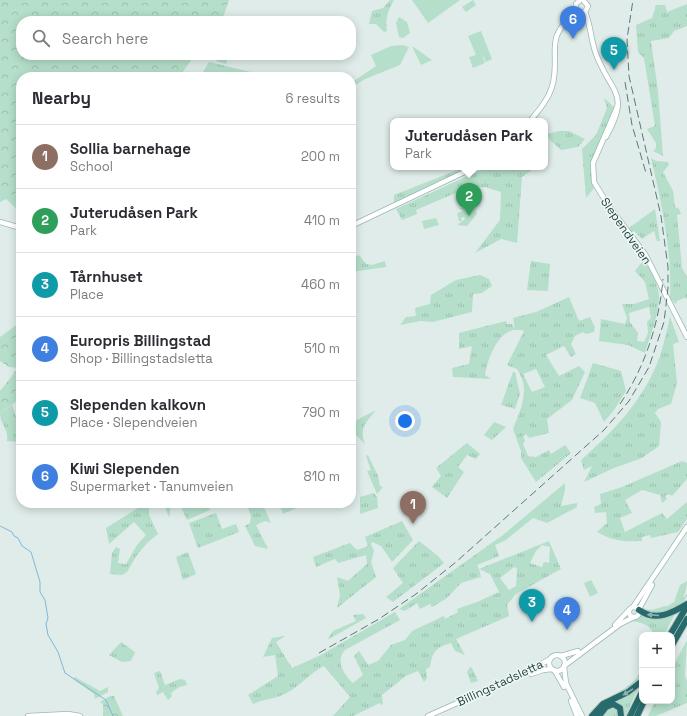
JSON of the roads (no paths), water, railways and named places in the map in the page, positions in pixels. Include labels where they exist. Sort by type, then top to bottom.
[{"type":"highway","points":[[635,609],[651,616],[664,615],[687,605]]},
{"type":"highway","points":[[672,632],[687,605]]},
{"type":"highway","points":[[675,640],[687,619]]},
{"type":"highway","points":[[592,716],[603,704],[628,692],[639,683]]},
{"type":"highway","points":[[630,716],[639,698]]},
{"type":"highway","points":[[599,716],[606,707],[613,704],[620,708],[621,716]]},
{"type":"highway","points":[[637,716],[643,704]]},
{"type":"main road","points":[[577,11],[575,6],[580,0]]},
{"type":"main road","points":[[577,11],[585,12],[588,8],[586,1]]},
{"type":"main road","points":[[532,118],[544,104],[552,87],[556,35],[561,27],[577,11]]},
{"type":"main road","name":"Slependveien","points":[[585,12],[596,53],[616,92],[618,105],[615,120],[601,143],[593,166],[596,185],[611,210],[644,254],[687,337]]},
{"type":"main road","points":[[356,224],[469,170]]},
{"type":"main road","points":[[0,222],[16,227]]},
{"type":"main road","points":[[634,617],[630,614],[635,609],[687,528]]},
{"type":"main road","points":[[554,670],[560,670],[622,623],[638,615],[635,609]]},
{"type":"main road","points":[[577,716],[560,677],[549,665],[550,659],[556,655],[561,656],[573,654],[592,643],[635,609]]},
{"type":"main road","points":[[561,656],[565,661],[564,666],[566,683],[582,716]]},
{"type":"main road","name":"Billingstadsletta","points":[[428,716],[531,670],[550,659]]},
{"type":"main road","name":"Billingstadsletta","points":[[434,716],[532,673],[544,669],[554,670]]},
{"type":"main road","points":[[28,716],[68,714],[80,716]]},
{"type":"waterway","points":[[0,526],[12,532],[14,536],[18,538],[22,546],[31,552],[40,582],[40,592],[45,600],[48,618],[46,624],[48,635],[58,652],[65,673],[106,700],[113,716]]},
{"type":"railway","points":[[319,653],[379,619],[416,594],[456,562],[604,430],[629,401],[649,367],[664,322],[668,288],[668,267],[661,216],[629,76],[627,39],[633,0]]},
{"type":"railway","points":[[625,82],[632,125],[646,173]]},
{"type":"railway","points":[[620,404],[644,360],[658,312],[663,279]]},
{"type":"place","name":"Kiwi Slependen","points":[[573,39]]},
{"type":"place","name":"Slependen kalkovn","points":[[614,70]]},
{"type":"place","name":"Juterudåsen Park","points":[[469,216]]},
{"type":"place","name":"Sollia barnehage","points":[[413,524]]},
{"type":"place","name":"Tårnhuset","points":[[532,622]]},
{"type":"place","name":"Europris Billingstad","points":[[567,630]]}]
